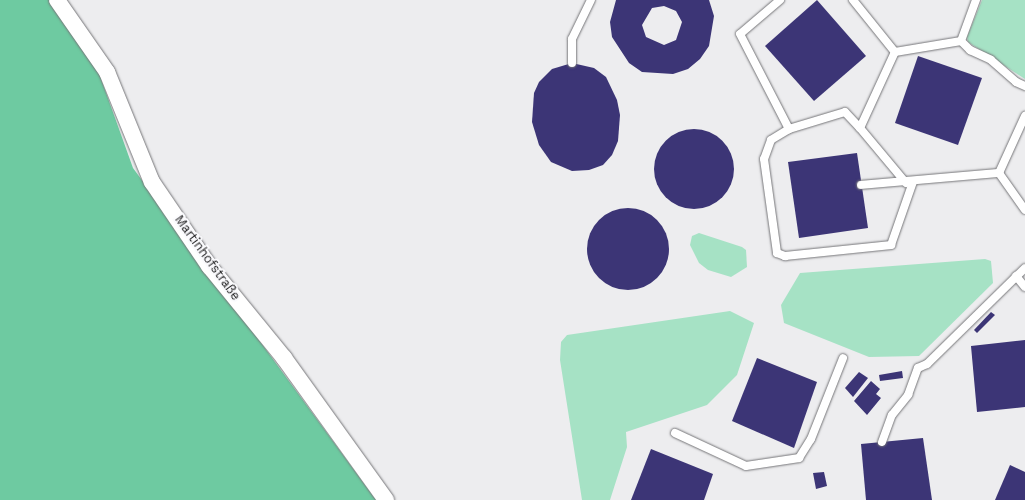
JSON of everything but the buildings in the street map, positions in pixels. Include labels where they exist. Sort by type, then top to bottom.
[{"type":"street","name":"Martinhofstraße","points":[[57,0],[107,72],[152,182],[208,266],[284,358],[386,500]]},
{"type":"lane","points":[[572,63],[572,39],[591,0]]},
{"type":"lane","points":[[780,0],[740,34],[789,129]]},
{"type":"lane","points":[[853,0],[895,52]]},
{"type":"lane","points":[[961,41],[976,0]]},
{"type":"lane","points":[[895,52],[961,41]]},
{"type":"lane","points":[[961,41],[970,50],[991,60],[1016,82],[1025,86]]},
{"type":"lane","points":[[860,128],[895,52]]},
{"type":"lane","points":[[845,112],[910,182],[891,245],[785,256],[777,253],[764,159],[771,140],[789,129],[845,112]]},
{"type":"lane","points":[[999,173],[1025,116]]},
{"type":"lane","points":[[861,185],[910,182],[999,173]]},
{"type":"lane","points":[[999,173],[1025,210]]},
{"type":"lane","points":[[882,442],[892,415],[908,395],[918,368],[927,364],[1025,268]]},
{"type":"lane","points":[[1016,276],[1025,287]]},
{"type":"lane","points":[[675,433],[746,466],[799,458],[811,439],[843,358]]},
{"type":"green space","points":[[0,0],[52,0],[100,76],[133,168],[376,500],[0,500]]},
{"type":"green space","points":[[982,0],[1025,0],[1025,79],[968,42],[967,37]]},
{"type":"green space","points":[[699,233],[742,247],[746,250],[747,267],[731,277],[708,270],[699,263],[690,245],[692,236]]},
{"type":"green space","points":[[985,259],[991,261],[993,283],[919,356],[869,357],[784,323],[781,305],[800,273]]},
{"type":"green space","points":[[730,311],[754,323],[737,375],[707,405],[626,432],[627,447],[610,500],[582,500],[560,360],[561,342],[567,335]]}]
